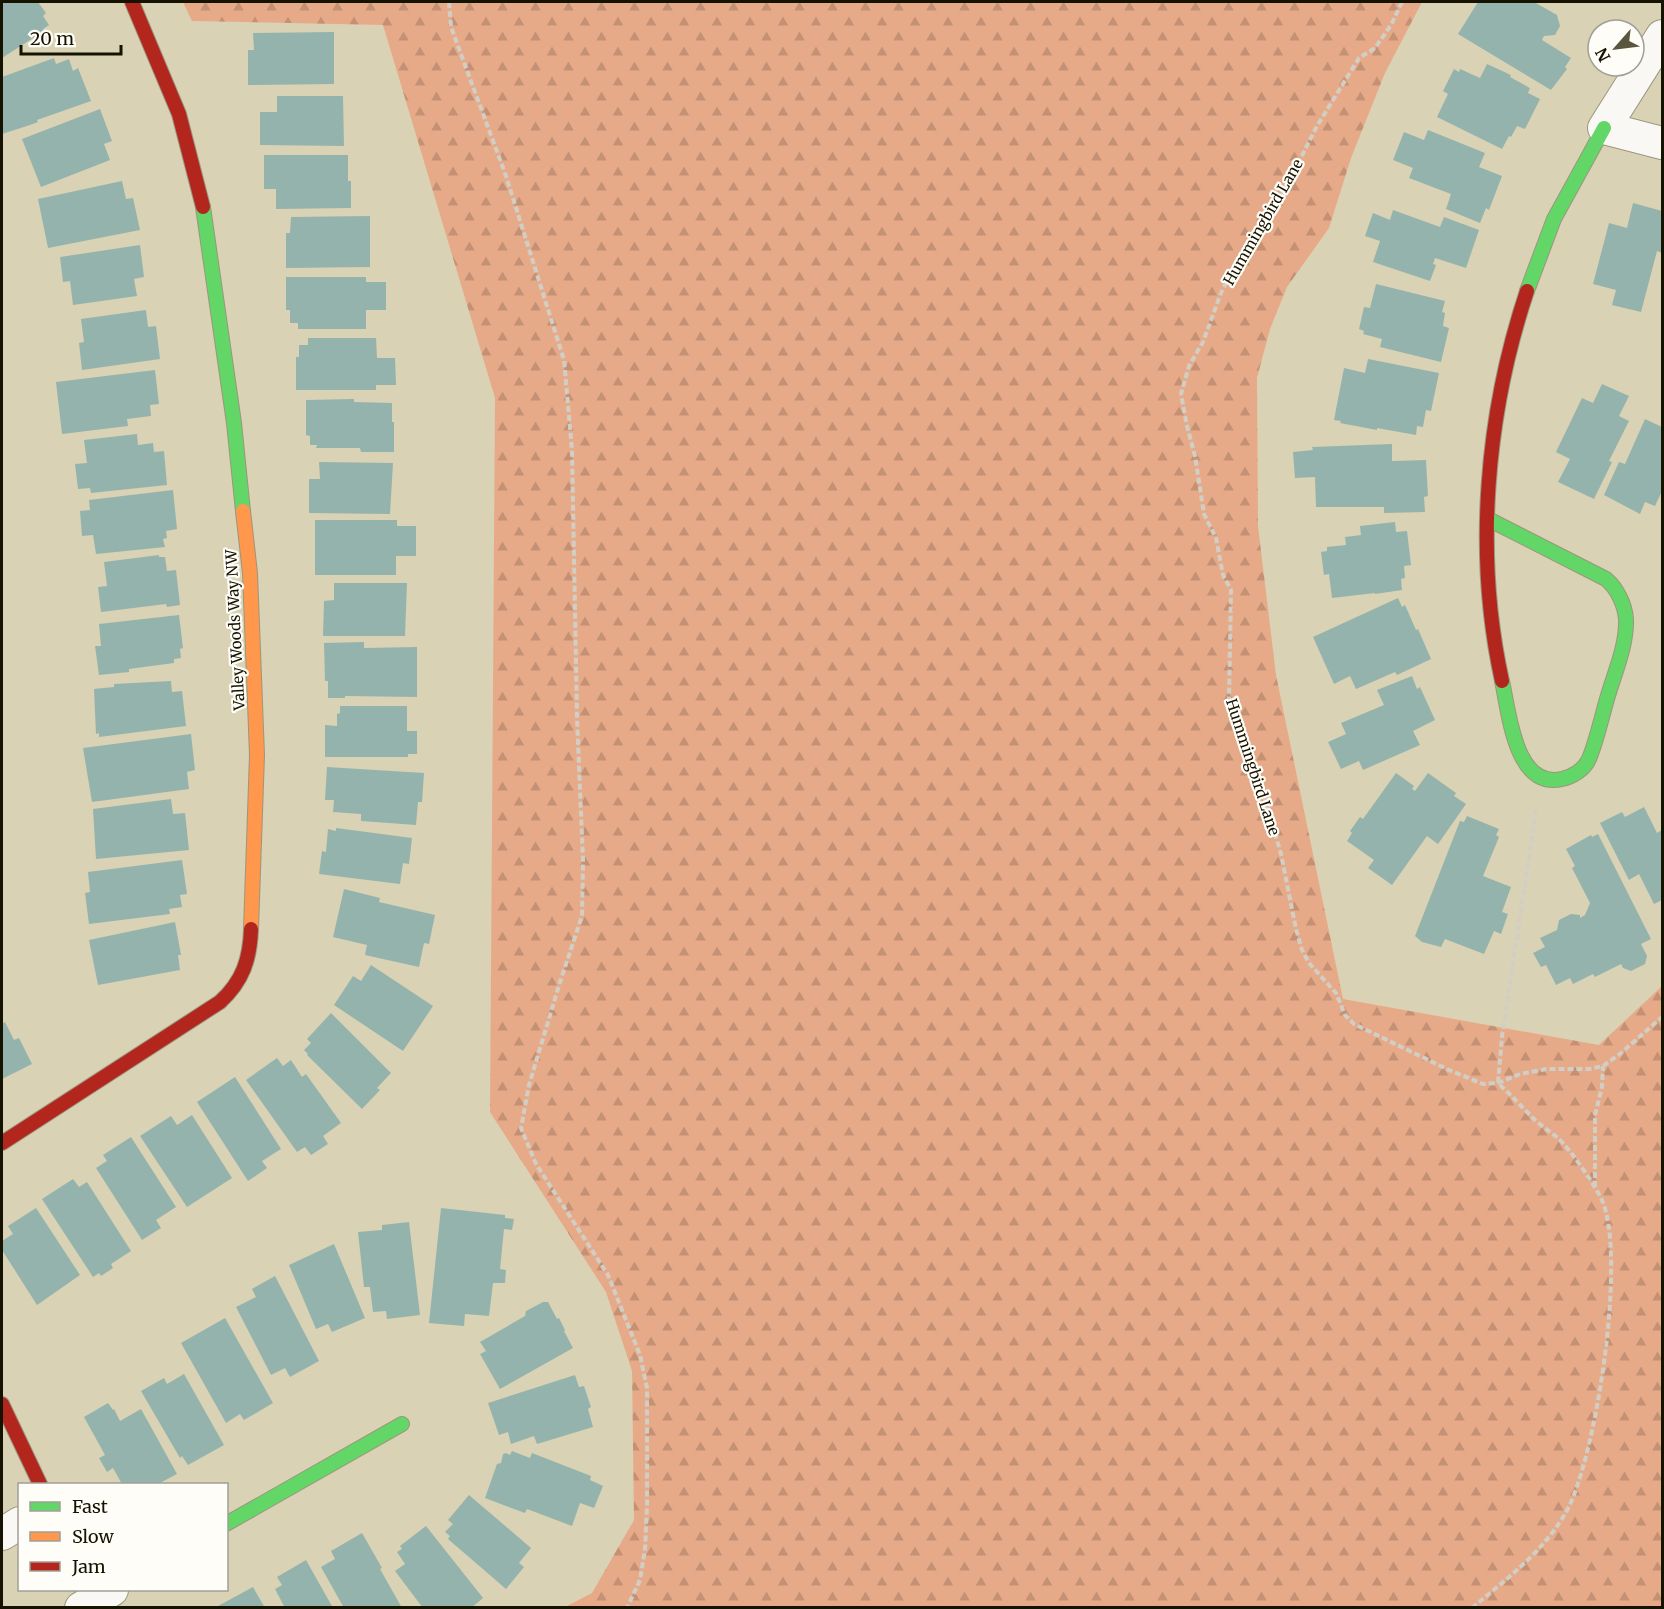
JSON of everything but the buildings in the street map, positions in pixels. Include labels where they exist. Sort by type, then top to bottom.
[{"type":"street","name":"Valley Woods Way NW","points":[[2,1143],[220,1002],[235,989],[247,968],[250,947],[257,755],[250,573],[234,423],[205,215],[192,160],[179,114],[132,2]]},
{"type":"street","points":[[1488,519],[1606,579],[1618,593],[1626,617],[1624,641],[1588,761],[1574,776],[1552,780],[1542,778],[1525,764],[1520,755],[1501,674],[1492,615],[1488,567],[1488,519],[1489,478],[1499,404],[1521,310],[1538,260],[1565,196],[1604,128],[1662,36]]},
{"type":"street","points":[[1604,128],[1662,143]]},
{"type":"street","points":[[2,1404],[39,1483]]},
{"type":"street","points":[[228,1523],[402,1424]]},
{"type":"street","points":[[2,1534],[18,1524]]},
{"type":"path","points":[[449,2],[451,27],[506,176],[564,360],[572,450],[576,718],[584,861],[582,916],[529,1085],[521,1128],[536,1164],[608,1275],[640,1355],[647,1388],[645,1549],[640,1580],[627,1608]]},
{"type":"path","name":"Hummingbird Lane","points":[[1402,2],[1391,25],[1375,48],[1359,58],[1317,126],[1284,192],[1239,256],[1221,293],[1203,342],[1189,366],[1181,394],[1196,456],[1204,514],[1216,538],[1223,575],[1232,590],[1229,700],[1265,799],[1281,854],[1302,950],[1336,993],[1345,1015],[1354,1024],[1483,1084],[1498,1083],[1520,1074],[1546,1069],[1589,1069],[1603,1066]]},
{"type":"path","points":[[1472,1608],[1522,1566],[1550,1536],[1565,1513],[1581,1474],[1600,1387],[1612,1275],[1606,1209],[1595,1188],[1559,1139],[1535,1120],[1498,1083],[1502,1036],[1542,778]]},
{"type":"path","points":[[1595,1188],[1595,1115],[1602,1087],[1603,1066],[1662,1017]]},
{"type":"green space","points":[[183,2],[1422,2],[1385,73],[1351,158],[1329,228],[1287,287],[1270,329],[1257,378],[1258,526],[1276,675],[1343,999],[1599,1045],[1662,986],[1662,1607],[565,1607],[592,1593],[634,1520],[632,1371],[606,1292],[490,1112],[495,398],[383,25],[192,21]]},
{"type":"traffic: fast","points":[[1527,291],[1554,219],[1604,128]]},
{"type":"traffic: fast","points":[[203,207],[234,423],[243,511]]},
{"type":"traffic: fast","points":[[1488,519],[1606,579],[1620,597],[1626,619],[1622,650],[1593,748],[1586,764],[1573,775],[1562,779],[1546,779],[1534,773],[1524,761],[1512,729],[1502,681]]},
{"type":"traffic: fast","points":[[228,1523],[402,1424]]},
{"type":"traffic: slow","points":[[243,511],[250,573],[257,755],[251,929]]},
{"type":"traffic: jam","points":[[132,2],[179,114],[203,207]]},
{"type":"traffic: jam","points":[[1502,681],[1493,633],[1488,584],[1489,484],[1502,386],[1527,291]]},
{"type":"traffic: jam","points":[[2,1143],[220,1002],[240,978],[244,969],[251,929]]},
{"type":"traffic: jam","points":[[2,1404],[40,1483]]}]
